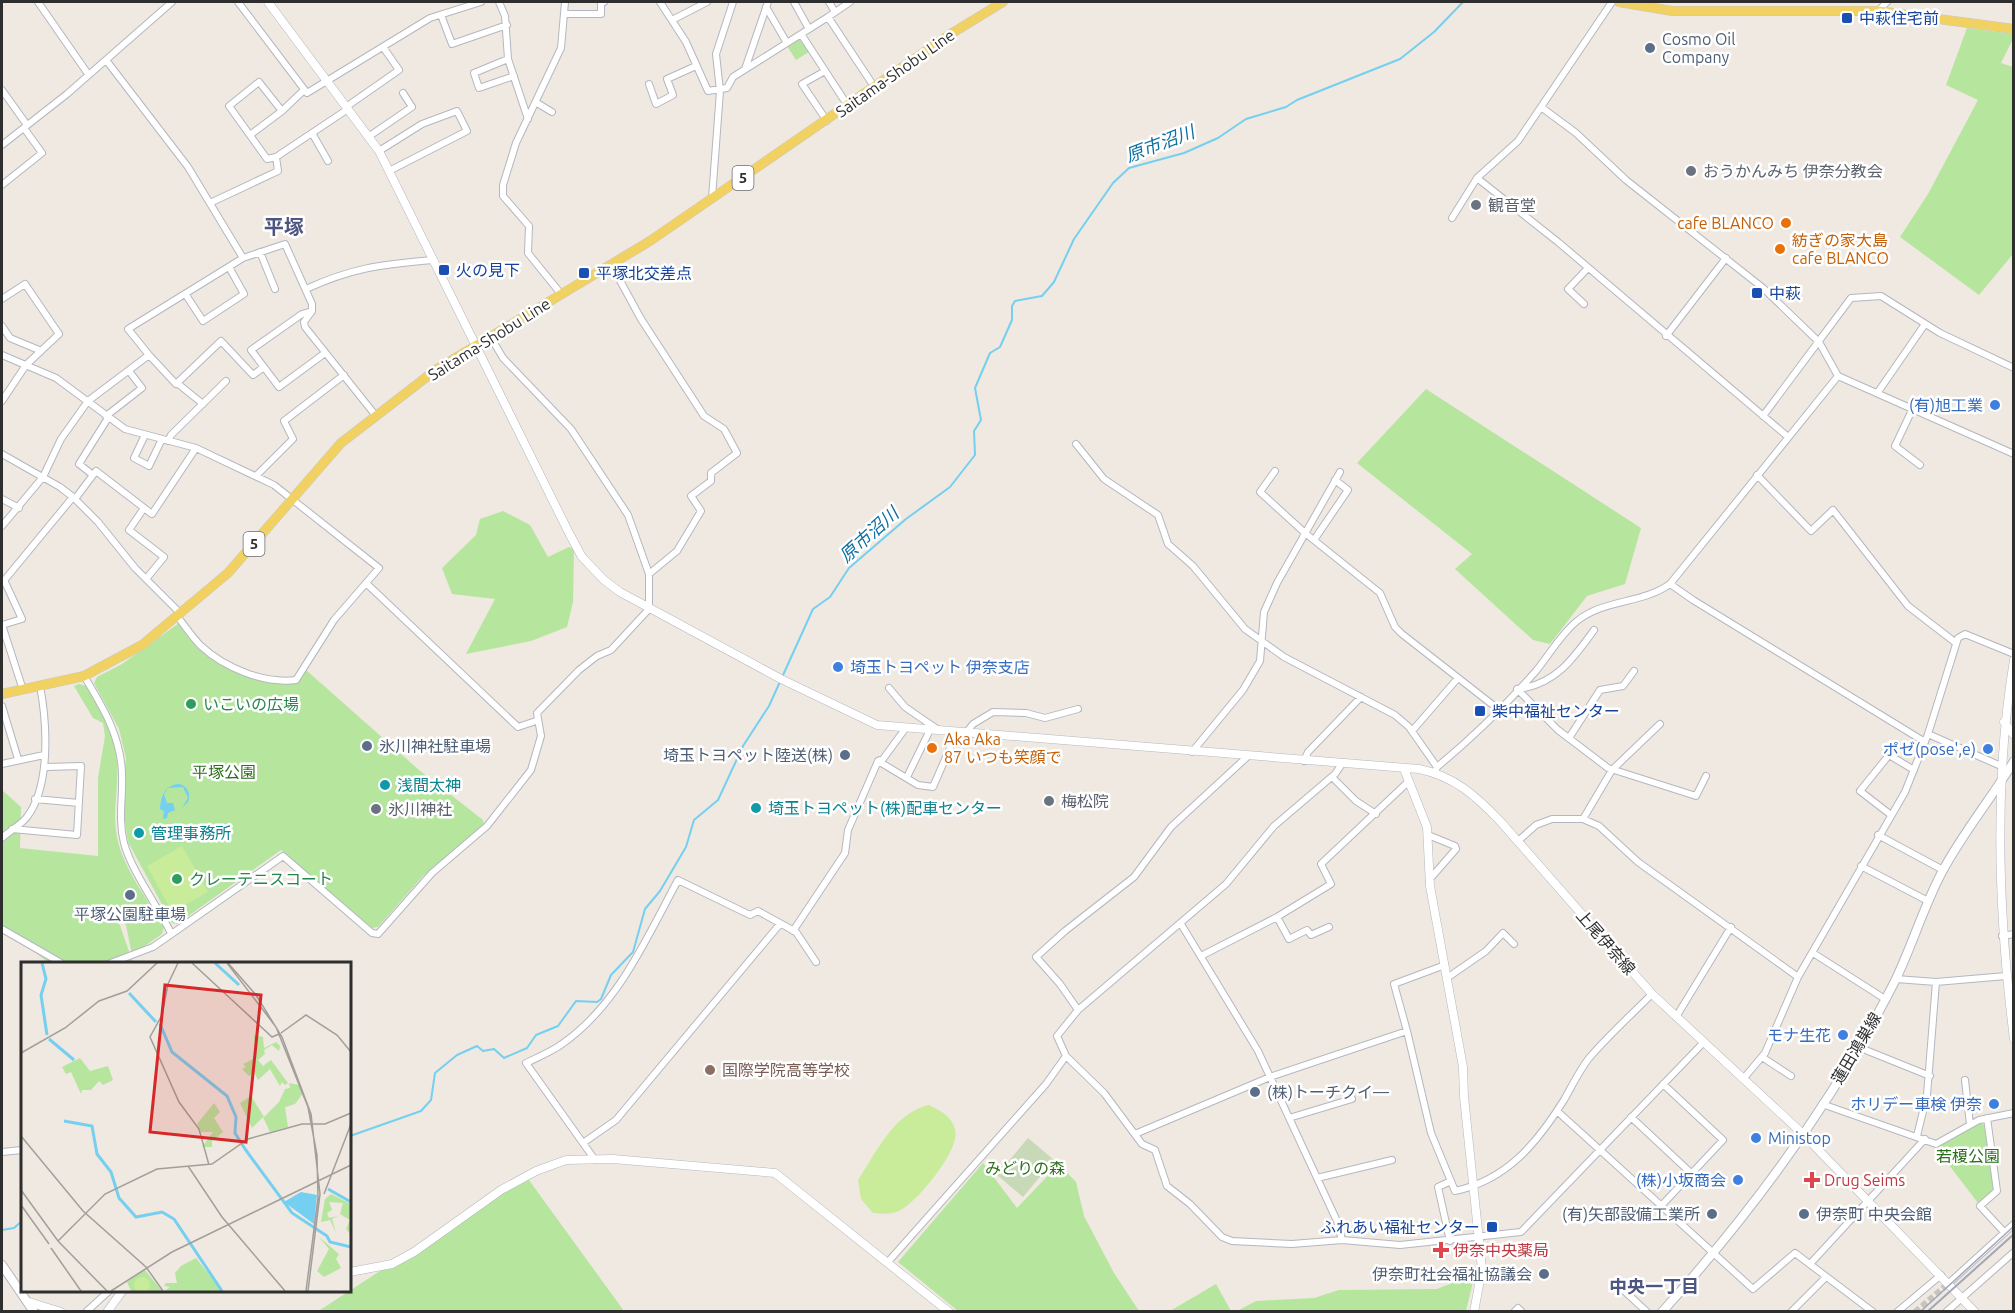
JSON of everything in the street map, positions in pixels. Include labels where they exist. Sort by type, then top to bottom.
[{"type":"main road","name":"Saitama-Shobu Line","points":[[2,694],[84,676],[142,645],[228,573],[341,443],[454,357],[611,264],[712,200],[949,35],[1003,2]]},
{"type":"main road","points":[[1619,2],[1672,11],[1878,11],[2013,28]]},
{"type":"main road","name":"蓮田鴻巣線","points":[[1662,1311],[1713,1254],[1803,1134],[1858,1047],[1896,979],[1943,870],[2013,761]]},
{"type":"main road","points":[[2,1265],[34,1311]]},
{"type":"street","points":[[38,2],[88,74]]},
{"type":"street","points":[[2,145],[106,60],[172,2]]},
{"type":"street","points":[[238,2],[307,93],[430,18],[481,2]]},
{"type":"street","name":"上尾伊奈線","points":[[268,2],[379,151],[582,557],[604,580],[649,609],[783,680],[877,725],[929,732],[1436,770],[1474,795],[1518,841],[1652,994],[1803,1134],[1975,1311]]},
{"type":"street","points":[[499,2],[507,25],[508,59],[528,118]]},
{"type":"street","points":[[561,294],[528,253],[529,226],[503,196],[503,185],[516,143],[537,103],[561,48],[565,2]]},
{"type":"street","points":[[564,14],[601,14],[601,3],[604,2]]},
{"type":"street","points":[[660,2],[672,20],[708,91],[720,91],[727,88],[733,77],[850,2]]},
{"type":"street","points":[[672,20],[707,2]]},
{"type":"street","points":[[712,200],[720,91],[716,54],[734,2]]},
{"type":"street","points":[[794,2],[809,29]]},
{"type":"street","points":[[829,2],[835,12]]},
{"type":"street","points":[[1452,218],[1477,178],[1518,141],[1612,2]]},
{"type":"street","points":[[1878,11],[1887,2]]},
{"type":"street","points":[[745,69],[767,4]]},
{"type":"street","points":[[767,4],[787,43]]},
{"type":"street","points":[[441,15],[452,44],[507,25]]},
{"type":"street","points":[[828,17],[874,88]]},
{"type":"street","points":[[801,34],[848,106]]},
{"type":"street","points":[[282,111],[259,82],[229,106],[267,159],[276,157],[399,70],[383,47]]},
{"type":"street","points":[[508,59],[474,73],[479,88],[514,76]]},
{"type":"street","points":[[106,60],[188,167],[243,258]]},
{"type":"street","points":[[649,84],[656,104],[674,95],[667,79],[696,66]]},
{"type":"street","points":[[825,71],[802,84],[827,121]]},
{"type":"street","points":[[2,90],[42,153],[2,185]]},
{"type":"street","points":[[250,135],[282,111],[304,90]]},
{"type":"street","points":[[368,137],[412,107],[403,93]]},
{"type":"street","points":[[2,106],[9,101]]},
{"type":"street","points":[[537,103],[552,112]]},
{"type":"street","points":[[1541,106],[1576,133],[1626,180],[1726,258],[1819,342],[1838,376],[2013,454]]},
{"type":"street","points":[[379,151],[422,124],[458,111],[467,131],[389,171]]},
{"type":"street","points":[[312,133],[328,161]]},
{"type":"street","points":[[210,202],[278,171],[276,157]]},
{"type":"street","points":[[1477,178],[1588,268],[1787,436]]},
{"type":"street","points":[[203,404],[177,383],[149,355],[128,328],[186,295],[243,258],[285,244],[306,289],[312,311]]},
{"type":"street","points":[[260,252],[275,289]]},
{"type":"street","points":[[1666,336],[1726,258]]},
{"type":"street","points":[[306,289],[340,273],[365,267],[432,260]]},
{"type":"street","points":[[611,264],[641,319],[704,416],[724,429],[737,453],[711,473],[711,481],[691,496],[701,512],[677,551],[649,574]]},
{"type":"street","points":[[186,295],[203,321],[244,294],[229,267]]},
{"type":"street","points":[[1584,304],[1568,289],[1588,268]]},
{"type":"street","points":[[2,299],[25,284],[59,334],[26,364],[2,401]]},
{"type":"street","points":[[1763,416],[1851,298],[1881,296],[1925,324],[2013,368]]},
{"type":"street","points":[[312,311],[304,322],[305,327],[376,416]]},
{"type":"street","points":[[312,311],[302,314],[251,350],[279,387],[325,353]]},
{"type":"street","points":[[1878,392],[1925,324]]},
{"type":"street","points":[[2,326],[10,338],[39,350]]},
{"type":"street","points":[[111,962],[153,946],[283,856],[372,933],[378,934],[432,873],[487,826],[531,770],[541,736],[536,721],[537,713],[579,670],[597,656],[611,651],[649,609],[649,574],[628,515],[565,422],[503,358],[490,336]]},
{"type":"street","points":[[177,383],[221,341],[253,375],[264,367]]},
{"type":"street","points":[[2,354],[56,378],[125,429],[196,448],[256,476],[292,498],[379,568],[334,620],[296,680],[279,682],[266,680],[221,660],[201,646],[179,615],[74,498],[2,454]]},
{"type":"street","points":[[2,526],[43,477],[62,439],[88,401],[149,355]]},
{"type":"street","points":[[93,475],[79,465],[107,417],[142,388],[129,371]]},
{"type":"street","points":[[256,476],[293,439],[284,421],[344,375]]},
{"type":"street","points":[[1076,444],[1104,479],[1158,515],[1168,544],[1193,566],[1245,629],[1284,657],[1395,716],[1412,731],[1436,770],[1464,746],[1536,671],[1567,630],[1579,619],[1605,607],[1657,593],[1670,584],[1787,436],[1838,376]]},
{"type":"street","points":[[145,435],[134,458],[149,466],[165,440],[226,381]]},
{"type":"street","points":[[1913,408],[1895,446],[1920,465]]},
{"type":"street","points":[[23,690],[2,625],[22,619],[3,581],[96,471],[152,514],[196,448]]},
{"type":"street","points":[[1275,471],[1260,492],[1305,533],[1376,589],[1402,634],[1498,709]]},
{"type":"street","points":[[1191,752],[1243,690],[1260,661],[1264,641],[1264,612],[1277,583],[1340,472]]},
{"type":"street","points":[[1757,475],[1811,531],[1833,510],[1908,606],[1956,643]]},
{"type":"street","points":[[1314,540],[1347,490],[1335,480]]},
{"type":"street","points":[[2,499],[19,508]]},
{"type":"street","points":[[144,508],[129,530],[164,557],[146,579]]},
{"type":"street","points":[[366,583],[518,727],[536,721]]},
{"type":"street","points":[[1670,584],[1925,741]]},
{"type":"street","points":[[1517,689],[1534,687],[1554,677],[1573,659],[1594,630]]},
{"type":"street","points":[[1744,1078],[1762,1057],[1798,977],[1914,770],[1928,734],[1958,638],[1965,634],[2013,654]]},
{"type":"street","points":[[2013,660],[2004,721],[2000,784],[2002,936],[2013,1039]]},
{"type":"street","points":[[1569,738],[1600,690],[1623,686],[1634,670]]},
{"type":"street","points":[[84,676],[114,730],[119,750],[122,776],[119,806],[125,847],[171,933]]},
{"type":"street","points":[[1412,731],[1458,678]]},
{"type":"street","points":[[2,837],[27,817],[45,767],[45,714],[40,686]]},
{"type":"street","points":[[889,687],[906,707],[942,733]]},
{"type":"street","points":[[1517,689],[1569,738],[1612,770],[1696,796],[1706,776]]},
{"type":"street","points":[[1304,761],[1308,752],[1346,716],[1361,697]]},
{"type":"street","points":[[2,706],[18,759]]},
{"type":"street","points":[[965,734],[973,724],[993,712],[1026,713],[1046,718],[1078,709]]},
{"type":"street","points":[[2004,721],[2013,735]]},
{"type":"street","points":[[1583,819],[1612,770],[1660,723]]},
{"type":"street","points":[[793,931],[845,853],[848,830],[878,761],[883,759],[905,729]]},
{"type":"street","points":[[907,777],[929,732]]},
{"type":"street","points":[[878,761],[918,785],[933,787],[956,734]]},
{"type":"street","points":[[1928,734],[2001,766]]},
{"type":"street","points":[[2,764],[44,755]]},
{"type":"street","points":[[1891,814],[1860,791],[1889,755],[1914,770]]},
{"type":"street","points":[[1078,1010],[1060,984],[1036,957],[1065,931],[1134,877],[1171,827],[1247,757]]},
{"type":"street","points":[[1342,764],[1332,777],[1287,813],[1226,884],[1078,1010],[1057,1036],[1066,1056],[1104,1094],[1142,1143],[1155,1150],[1167,1186],[1191,1204],[1222,1237],[1232,1241],[1292,1244],[1342,1240],[1400,1245],[1450,1241],[1526,1229],[1703,1043]]},
{"type":"street","points":[[12,829],[77,835],[81,766],[45,767]]},
{"type":"street","points":[[1404,769],[1428,835],[1429,881],[1463,1067],[1464,1097],[1482,1269],[1474,1311]]},
{"type":"street","points":[[1332,777],[1356,801],[1376,814]]},
{"type":"street","points":[[1201,956],[1277,917],[1331,884],[1321,864],[1408,782]]},
{"type":"street","points":[[35,799],[79,803]]},
{"type":"street","points":[[1518,841],[1536,825],[1552,819],[1583,819],[1599,826],[1638,862],[1798,977]]},
{"type":"street","points":[[1428,835],[1455,846],[1456,849],[1429,881]]},
{"type":"street","points":[[1878,835],[1943,870]]},
{"type":"street","points":[[1861,866],[1928,901]]},
{"type":"street","points":[[595,1160],[526,1063],[561,1045],[588,1022],[617,988],[678,880],[750,915],[758,911],[793,931],[816,962]]},
{"type":"street","points":[[1277,917],[1289,939],[1307,930],[1311,935],[1329,927]]},
{"type":"street","points":[[583,1143],[616,1120],[780,924]]},
{"type":"street","points":[[1181,924],[1258,1051],[1337,1221],[1342,1240]]},
{"type":"street","points":[[1676,1017],[1731,927]]},
{"type":"street","points":[[2,929],[61,962]]},
{"type":"street","points":[[1447,978],[1486,951],[1503,933],[1514,944]]},
{"type":"street","points":[[2002,936],[2013,933]]},
{"type":"street","points":[[1813,953],[1885,999]]},
{"type":"street","points":[[1444,965],[1394,984],[1431,1133],[1455,1191],[1474,1187],[1503,1173],[1516,1162],[1557,1111],[1589,1058],[1652,994]]},
{"type":"street","points":[[1896,979],[1936,982],[2006,976]]},
{"type":"street","points":[[1917,1136],[1930,1076],[1936,982]]},
{"type":"street","points":[[1135,1134],[1270,1077],[1407,1031]]},
{"type":"street","points":[[1858,1047],[1930,1076]]},
{"type":"street","points":[[887,1263],[1046,1084],[1066,1056]]},
{"type":"street","points":[[1762,1057],[1791,1076]]},
{"type":"street","points":[[1965,1080],[1970,1125]]},
{"type":"street","points":[[1661,1206],[1723,1140],[1663,1084]]},
{"type":"street","points":[[1289,1118],[1352,1099]]},
{"type":"street","points":[[1822,1104],[1936,1144],[1986,1118],[2013,1113]]},
{"type":"street","points":[[1557,1111],[1753,1289],[1795,1253],[1873,1311]]},
{"type":"street","points":[[1631,1117],[1692,1174]]},
{"type":"street","points":[[1986,1118],[1997,1191],[1980,1206],[2004,1232]]},
{"type":"street","points":[[1810,1264],[1925,1139]]},
{"type":"street","points":[[2,1152],[21,1150]]},
{"type":"street","points":[[351,1272],[392,1264],[414,1252],[501,1190],[536,1171],[566,1160],[769,1171],[775,1173],[949,1311]]},
{"type":"street","points":[[1317,1178],[1392,1160]]},
{"type":"street","points":[[1450,1241],[1438,1187],[1451,1181]]},
{"type":"street","points":[[1949,1283],[2013,1224]]},
{"type":"street","points":[[1946,1311],[2013,1252]]},
{"type":"street","points":[[1897,1311],[1941,1275]]},
{"type":"street","points":[[1791,1311],[1799,1309],[1826,1277]]},
{"type":"street","points":[[1619,1286],[1647,1311]]},
{"type":"street","points":[[86,1311],[108,1292]]},
{"type":"street","points":[[107,1311],[121,1292]]},
{"type":"street","points":[[28,1302],[61,1311]]},
{"type":"street","points":[[1514,1311],[1518,1308],[1522,1311]]},
{"type":"green space","points":[[1967,28],[2014,34],[2001,63],[2013,67],[2013,254],[1979,295],[1900,237],[1928,194],[1978,100],[1946,85]]},
{"type":"green space","points":[[799,39],[809,52],[796,60],[787,46]]},
{"type":"green space","points":[[1426,389],[1641,528],[1625,584],[1587,596],[1550,644],[1533,640],[1455,569],[1472,554],[1357,463]]},
{"type":"green space","points":[[503,511],[530,525],[548,557],[569,547],[574,549],[573,602],[567,627],[531,641],[466,654],[495,599],[452,594],[442,568],[476,535],[480,519]]},
{"type":"green space","name":"平塚公園","points":[[179,623],[232,668],[262,681],[298,683],[306,670],[419,770],[483,820],[484,825],[423,876],[378,927],[372,928],[281,850],[177,924],[172,923],[128,842],[122,800],[126,758],[119,729],[94,683],[97,677],[122,664]]},
{"type":"green space","points":[[79,684],[86,686],[97,704],[114,743],[117,772],[116,827],[120,849],[130,872],[164,927],[162,934],[132,955],[126,925],[114,908],[133,962],[48,962],[2,927],[2,790],[21,807],[20,848],[98,856],[98,778],[105,736],[103,723],[93,718],[74,686]]},
{"type":"green space","name":"クレーテニスコート","points":[[182,846],[208,892],[172,912],[147,866]]},
{"type":"green space","points":[[929,1105],[945,1114],[955,1129],[955,1138],[946,1160],[929,1183],[904,1208],[885,1214],[873,1213],[861,1199],[858,1180],[896,1125],[917,1109]]},
{"type":"green space","name":"若榎公園","points":[[1981,1123],[1984,1125],[1994,1189],[1978,1203],[1936,1148]]},
{"type":"green space","name":"みどりの森","points":[[1028,1138],[1054,1160],[1023,1197],[997,1175]]},
{"type":"green space","points":[[983,1163],[1017,1208],[1059,1164],[1076,1182],[1084,1216],[1114,1273],[1139,1311],[958,1311],[898,1262]]},
{"type":"green space","points":[[526,1176],[624,1311],[317,1312]]},
{"type":"green space","points":[[1475,1274],[1466,1311],[1237,1311],[1256,1301],[1314,1298],[1339,1290],[1437,1289]]},
{"type":"green space","points":[[1216,1284],[1231,1311],[1170,1311]]},
{"type":"water","points":[[179,784],[187,788],[189,799],[182,808],[188,798],[183,787],[168,788]]},
{"type":"water","points":[[168,788],[164,794],[167,803],[173,803],[175,810],[163,819],[164,811],[160,809],[160,805],[162,796]]},
{"type":"waterway","name":"原市沼川","points":[[351,1136],[421,1111],[431,1100],[435,1073],[457,1055],[477,1046],[483,1051],[494,1049],[504,1058],[527,1048],[536,1035],[558,1026],[576,1001],[597,1002],[601,999],[611,975],[633,952],[645,909],[660,891],[686,847],[694,820],[718,800],[743,746],[769,706],[813,609],[830,597],[849,568],[906,519],[950,487],[975,455],[974,431],[981,420],[975,388],[990,353],[1000,347],[1012,320],[1012,306],[1015,301],[1042,296],[1054,282],[1074,239],[1113,183],[1129,168],[1184,153],[1218,138],[1246,119],[1286,107],[1297,100],[1400,59],[1434,32],[1463,2]]},
{"type":"waterway","name":"原市沼川","points":[[2,1230],[14,1228],[21,1222]]},
{"type":"tunnel","points":[[1915,1312],[1949,1283]]},
{"type":"tram line","points":[[1920,1312],[2014,1226]]},
{"type":"railway","points":[[1927,1312],[2014,1234]]},
{"type":"place","name":"中萩住宅前","points":[[1847,18]]},
{"type":"place","name":"Cosmo Oil Company","points":[[1650,48]]},
{"type":"place","name":"おうかんみち 伊奈分教会","points":[[1691,171]]},
{"type":"place","name":"観音堂","points":[[1476,205]]},
{"type":"place","name":"cafe BLANCO","points":[[1786,223]]},
{"type":"place","name":"紡ぎの家大島 cafe BLANCO","points":[[1780,249]]},
{"type":"place","name":"火の見下","points":[[444,270]]},
{"type":"place","name":"平塚北交差点","points":[[584,273]]},
{"type":"place","name":"中萩","points":[[1757,293]]},
{"type":"place","name":"(有)旭工業","points":[[1995,405]]},
{"type":"place","name":"埼玉トヨペット 伊奈支店","points":[[838,667]]},
{"type":"place","name":"いこいの広場","points":[[191,704]]},
{"type":"place","name":"柴中福祉センター","points":[[1480,711]]},
{"type":"place","name":"氷川神社駐車場","points":[[367,746]]},
{"type":"place","name":"Aka Aka 87 いつも笑顔で","points":[[932,748]]},
{"type":"place","name":"ポゼ(pose',e)","points":[[1988,749]]},
{"type":"place","name":"埼玉トヨペット陸送(株)","points":[[845,755]]},
{"type":"place","name":"浅間太神","points":[[385,785]]},
{"type":"place","name":"梅松院","points":[[1049,801]]},
{"type":"place","name":"埼玉トヨペット(株)配車センター","points":[[756,808]]},
{"type":"place","name":"氷川神社","points":[[376,809]]},
{"type":"place","name":"管理事務所","points":[[139,833]]},
{"type":"place","name":"クレーテニスコート","points":[[177,879]]},
{"type":"place","name":"平塚公園駐車場","points":[[130,895]]},
{"type":"place","name":"モナ生花","points":[[1843,1035]]},
{"type":"place","name":"国際学院高等学校","points":[[710,1070]]},
{"type":"place","name":"(株)トーチクイ―","points":[[1255,1092]]},
{"type":"place","name":"ホリデー車検 伊奈","points":[[1994,1104]]},
{"type":"place","name":"Ministop","points":[[1756,1138]]},
{"type":"place","name":"(株)小坂商会","points":[[1738,1180]]},
{"type":"place","name":"Drug Seims","points":[[1812,1180]]},
{"type":"place","name":"(有)矢部設備工業所","points":[[1712,1214]]},
{"type":"place","name":"伊奈町 中央会館","points":[[1804,1214]]},
{"type":"place","name":"ふれあい福祉センター","points":[[1492,1227]]},
{"type":"place","name":"伊奈中央薬局","points":[[1441,1250]]},
{"type":"place","name":"伊奈町社会福祉協議会","points":[[1544,1274]]},
{"type":"district","name":"平塚","points":[[284,227]]},
{"type":"district","name":"中央一丁目","points":[[1654,1287]]}]
